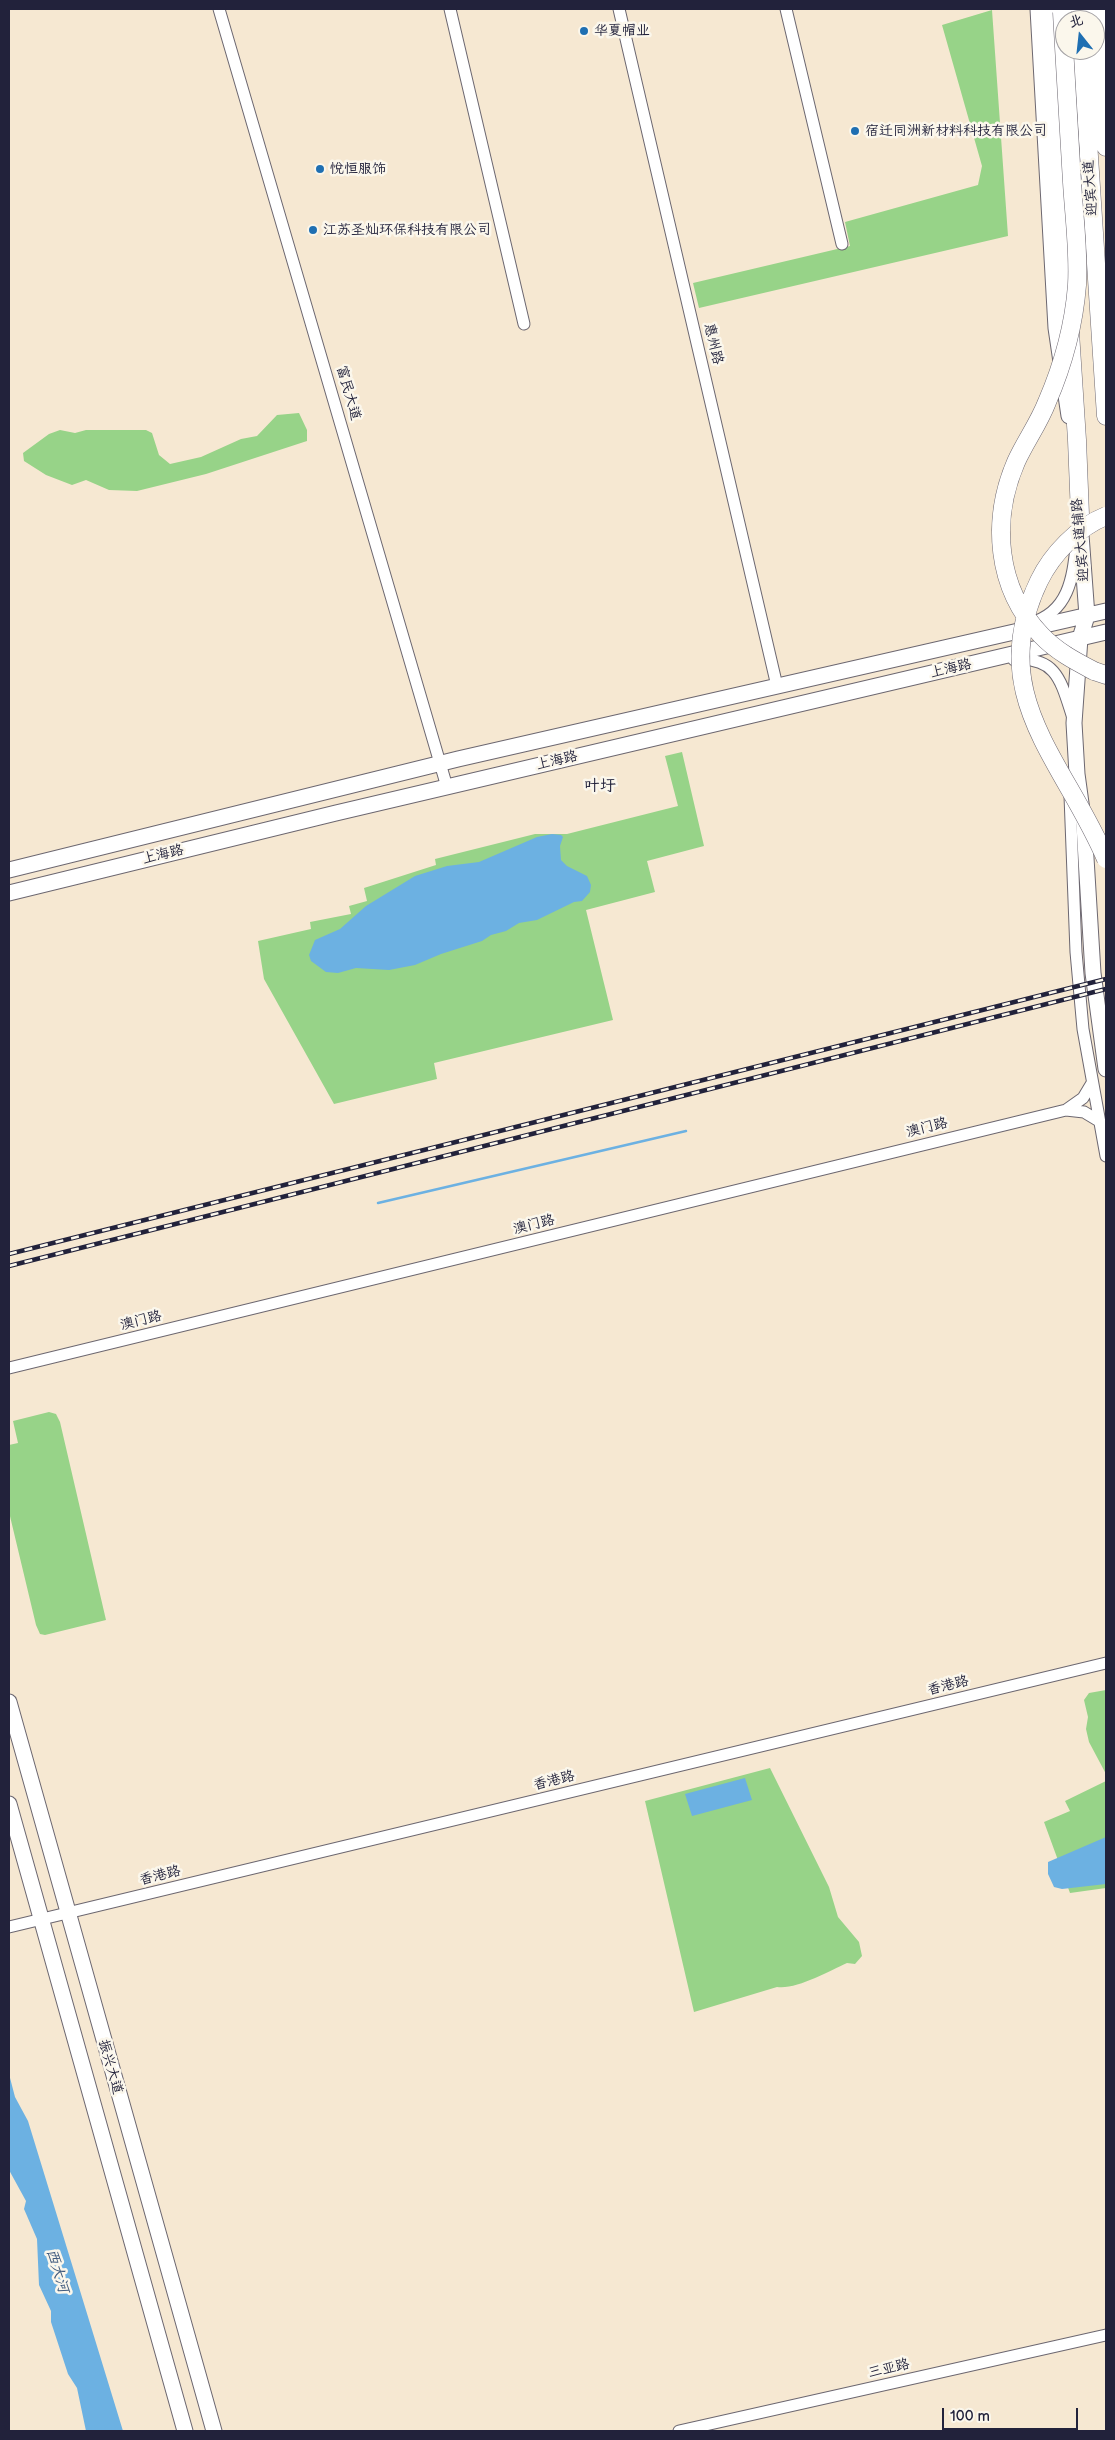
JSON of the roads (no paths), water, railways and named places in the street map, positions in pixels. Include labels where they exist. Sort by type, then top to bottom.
[{"type":"highway","name":"迎宾大道","points":[[1097,9],[1106,147]]},
{"type":"highway","points":[[1059,60],[1080,515]]},
{"type":"highway","points":[[1061,60],[1074,217],[1077,284],[1074,308],[1066,349],[1047,402],[1016,463],[1007,489],[1000,519],[1000,547],[1007,578],[1019,605],[1041,635],[1063,654],[1106,676]]},
{"type":"highway","name":"迎宾大道","points":[[1083,60],[1106,416]]},
{"type":"highway","points":[[1106,516],[1098,519],[1060,550],[1044,572],[1030,600],[1020,639],[1020,672],[1028,708],[1095,832],[1106,859]]},
{"type":"main road","name":"迎宾大道辅路","points":[[1038,9],[1056,328],[1080,515],[1087,616],[1080,638],[1074,723],[1077,774],[1084,825],[1093,973],[1106,1070]]},
{"type":"main road","name":"上海路","points":[[9,870],[442,763],[1106,611]]},
{"type":"main road","name":"上海路","points":[[9,893],[336,813],[1106,632]]},
{"type":"main road","points":[[541,740],[540,752],[542,757],[550,763]]},
{"type":"main road","points":[[326,792],[336,794],[340,798],[341,808],[336,813]]},
{"type":"main road","name":"振兴大道","points":[[9,1702],[67,1914],[214,2431]]},
{"type":"main road","name":"振兴大道","points":[[9,1804],[185,2431]]},
{"type":"street","name":"富民大道","points":[[219,9],[442,763],[447,787]]},
{"type":"street","points":[[450,9],[524,324]]},
{"type":"street","name":"惠州路","points":[[619,9],[777,686]]},
{"type":"street","points":[[786,9],[842,244]]},
{"type":"street","points":[[913,655],[945,643],[1038,621],[1050,614],[1071,585],[1080,515]]},
{"type":"street","points":[[918,676],[1032,658],[1045,663],[1065,689],[1074,723],[1069,764],[1076,952],[1083,1029],[1106,1156]]},
{"type":"street","points":[[1066,1110],[1083,1098],[1092,1083]]},
{"type":"street","points":[[1066,1110],[1084,1112],[1099,1121]]},
{"type":"street","name":"澳门路","points":[[9,1368],[1066,1110]]},
{"type":"street","name":"香港路","points":[[9,1927],[1106,1663]]},
{"type":"street","name":"三亚路","points":[[679,2431],[1106,2336]]},
{"type":"water","points":[[552,834],[563,837],[560,846],[561,860],[567,866],[587,876],[591,885],[590,892],[582,901],[574,902],[537,920],[519,923],[506,931],[491,935],[482,941],[441,954],[415,965],[389,970],[356,968],[338,973],[326,972],[311,961],[309,955],[315,940],[340,929],[366,906],[415,876],[447,866],[479,862],[537,837]]},
{"type":"water","points":[[745,1778],[752,1800],[692,1816],[685,1794]]},
{"type":"water","points":[[1106,1837],[1106,1884],[1062,1889],[1054,1887],[1048,1874],[1048,1862]]},
{"type":"water","name":"西大河","points":[[9,2074],[15,2097],[28,2121],[123,2431],[86,2431],[77,2388],[68,2374],[51,2322],[51,2311],[39,2285],[37,2239],[24,2209],[26,2201],[9,2170]]},
{"type":"waterway","points":[[378,1203],[686,1131]]},
{"type":"railway","points":[[9,1254],[1106,979]]},
{"type":"railway","points":[[9,1266],[1106,989]]},
{"type":"place","name":"华夏帽业","points":[[584,31]]},
{"type":"place","name":"宿迁同洲新材料科技有限公司","points":[[855,131]]},
{"type":"place","name":"悦恒服饰","points":[[320,169]]},
{"type":"place","name":"江苏圣灿环保科技有限公司","points":[[313,230]]},
{"type":"district","name":"叶圩","points":[[600,787]]}]
